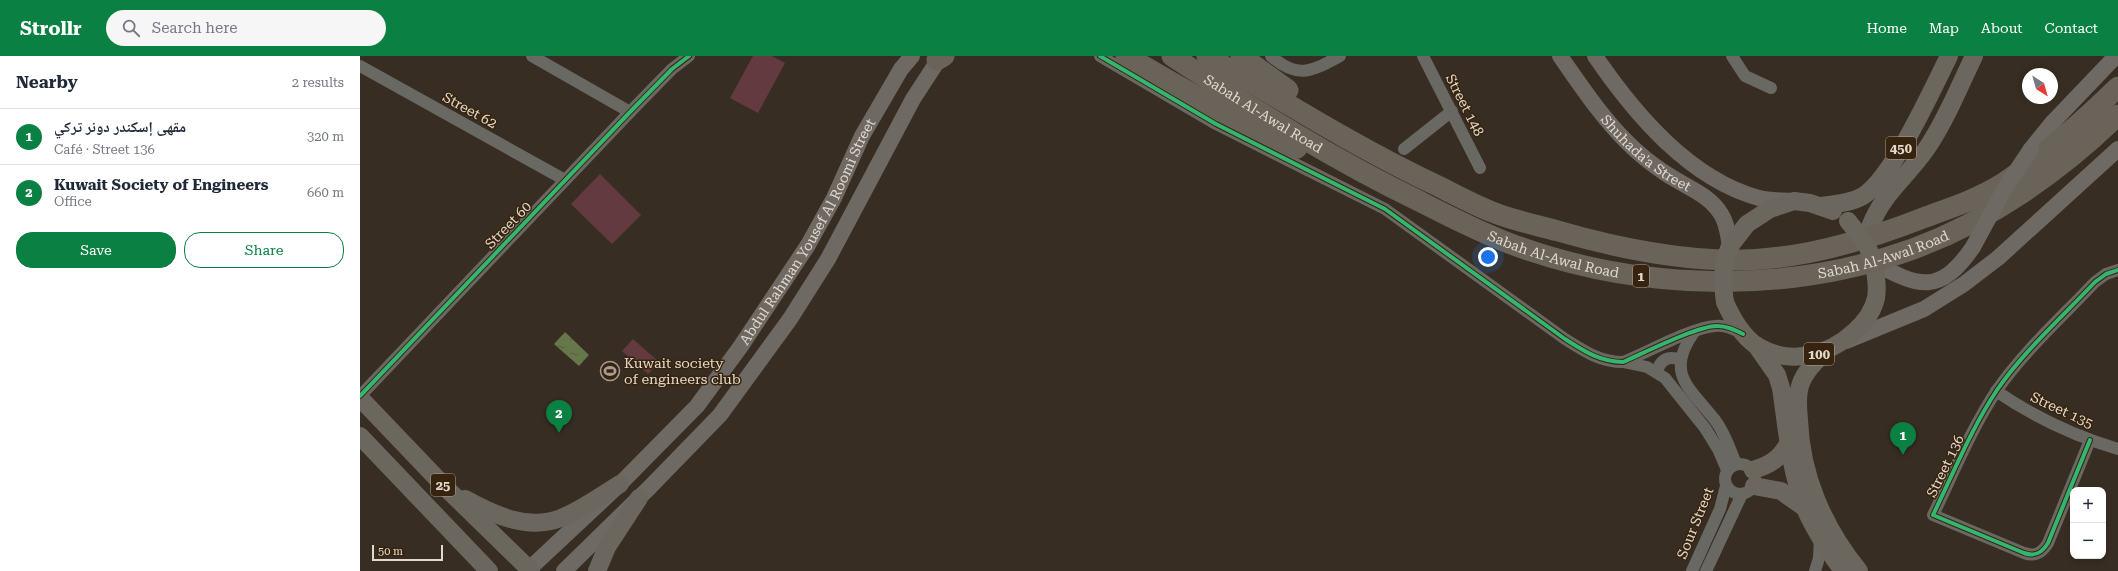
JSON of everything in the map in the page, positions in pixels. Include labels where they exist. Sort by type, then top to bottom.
[{"type":"highway","points":[[1126,56],[1262,134],[1300,150],[1342,162]]},
{"type":"highway","name":"Sabah Al-Awal Road","points":[[1172,56],[1265,117],[1342,162],[1457,220],[1509,243],[1547,256],[1581,265],[1634,275],[1712,282],[1798,276],[1853,266],[1914,248],[1943,236],[1985,214],[2041,180],[2075,155],[2118,115]]},
{"type":"highway","name":"Sabah Al-Awal Road","points":[[1207,56],[1387,162],[1494,213],[1596,242],[1669,255],[1743,260],[1822,249],[1854,242],[1891,231],[1983,194],[2000,185],[2038,159],[2088,116],[2118,87]]},
{"type":"highway","points":[[1241,56],[1387,162]]},
{"type":"main road","name":"Abdul Rahman Yousef Al Roomi Street","points":[[529,570],[620,484],[697,406],[741,346],[808,245],[834,198],[862,136],[901,69],[912,56]]},
{"type":"main road","name":"Shuhada'a Street","points":[[1560,56],[1614,128],[1630,146],[1665,173],[1702,195],[1713,204],[1721,214],[1727,226],[1730,246]]},
{"type":"main road","name":"Shuhada'a Street","points":[[1595,56],[1636,112],[1665,141],[1694,164],[1722,182],[1753,196],[1794,201]]},
{"type":"main road","name":"450","points":[[1822,206],[1847,202],[1862,196],[1880,180],[1912,128],[1949,56]]},
{"type":"main road","name":"450","points":[[1867,245],[1870,227],[1876,209],[1928,147],[1942,122],[1974,56]]},
{"type":"main road","name":"Sabah Al-Awal Road","points":[[1873,262],[1901,278],[1924,283],[1936,281],[1956,269],[1973,246],[2006,188],[2032,148],[2052,123],[2116,56]]},
{"type":"main road","name":"Abdul Rahman Yousef Al Roomi Street","points":[[564,571],[645,492],[720,415],[790,319],[828,259],[900,121],[941,58]]},
{"type":"main road","points":[[1843,342],[1924,309],[1964,284],[1998,258],[2117,151]]},
{"type":"main road","name":"100","points":[[1750,340],[1787,356],[1806,357],[1825,352],[1843,342],[1861,326],[1871,312],[1875,299],[1876,288],[1873,262],[1867,245],[1848,221],[1838,213],[1822,206],[1794,201],[1770,209],[1747,224],[1730,246],[1724,264],[1722,283],[1725,302],[1735,324],[1750,340],[1777,375],[1781,388],[1795,476],[1805,508],[1820,537],[1843,571]]},
{"type":"main road","name":"100","points":[[1825,352],[1809,369],[1799,389],[1799,430],[1803,458],[1822,514],[1839,544],[1859,571]]},
{"type":"main road","name":"25","points":[[360,397],[448,489],[529,570]]},
{"type":"main road","name":"25","points":[[360,436],[490,571]]},
{"type":"main road","points":[[1750,483],[1784,452],[1789,442]]},
{"type":"main road","points":[[597,571],[607,547],[645,492],[632,486],[629,479],[634,470]]},
{"type":"main road","points":[[1750,483],[1781,491],[1805,508]]},
{"type":"main road","points":[[448,489],[499,517],[522,522],[543,523],[562,518],[620,484]]},
{"type":"street","points":[[532,56],[630,112]]},
{"type":"street","points":[[672,69],[679,56]]},
{"type":"street","points":[[672,69],[689,56]]},
{"type":"street","points":[[1100,56],[1216,124],[1385,209],[1565,339],[1592,356],[1613,362],[1624,362],[1657,372],[1665,378],[1705,428],[1731,467]]},
{"type":"street","points":[[1271,56],[1285,67],[1301,72],[1318,68],[1340,56]]},
{"type":"street","name":"Street 148","points":[[1424,56],[1480,168]]},
{"type":"street","points":[[1732,56],[1745,76],[1771,88]]},
{"type":"street","name":"Street 62","points":[[360,66],[565,180]]},
{"type":"street","name":"Street 60","points":[[360,397],[672,69]]},
{"type":"street","points":[[1404,149],[1452,111]]},
{"type":"street","name":"Street 136","points":[[2090,440],[2048,543],[2038,554],[2030,555],[2024,553],[1933,515],[1983,411],[1996,391],[2025,356],[2095,282],[2106,274],[2118,270]]},
{"type":"street","points":[[1624,362],[1695,331],[1715,326],[1724,326],[1750,340]]},
{"type":"street","points":[[1695,331],[1688,340],[1680,360],[1681,374],[1684,382],[1720,428],[1731,467],[1724,479],[1726,486],[1733,493],[1750,483],[1745,464],[1731,467]]},
{"type":"street","points":[[1657,372],[1660,363],[1666,358],[1673,357],[1680,360]]},
{"type":"street","name":"Street 135","points":[[1996,391],[2038,418],[2090,440],[2118,449]]},
{"type":"street","name":"Sour Street","points":[[1706,571],[1750,483]]},
{"type":"street","name":"Sour Street","points":[[1692,571],[1720,509],[1726,486]]},
{"type":"street","points":[[1815,571],[1819,558],[1820,537]]},
{"type":"shaded area","points":[[753,56],[772,56],[785,63],[758,113],[730,98]]},
{"type":"shaded area","points":[[600,174],[641,215],[612,244],[571,204]]},
{"type":"shaded area","points":[[633,339],[659,362],[648,374],[622,351]]},
{"type":"water","points":[[565,332],[589,355],[579,366],[554,344]]},
{"type":"cycle path","points":[[360,396],[630,112],[672,69],[689,56]]},
{"type":"cycle path","points":[[1100,56],[1216,124],[1385,209],[1565,339],[1592,355],[1615,362],[1623,362],[1684,335],[1708,327],[1724,327],[1743,334]]},
{"type":"cycle path","points":[[2090,440],[2048,543],[2041,552],[2032,555],[2024,553],[1933,515],[1979,420],[1997,390],[2031,348],[2095,282],[2106,274],[2118,270]]},
{"type":"place","name":"Kuwait society of engineers club","points":[[610,371]]},
{"type":"place","name":"Kuwait Society of Engineers","points":[[559,433]]},
{"type":"place","name":"مقهى إسكندر دونر تركي","points":[[1903,455]]}]
